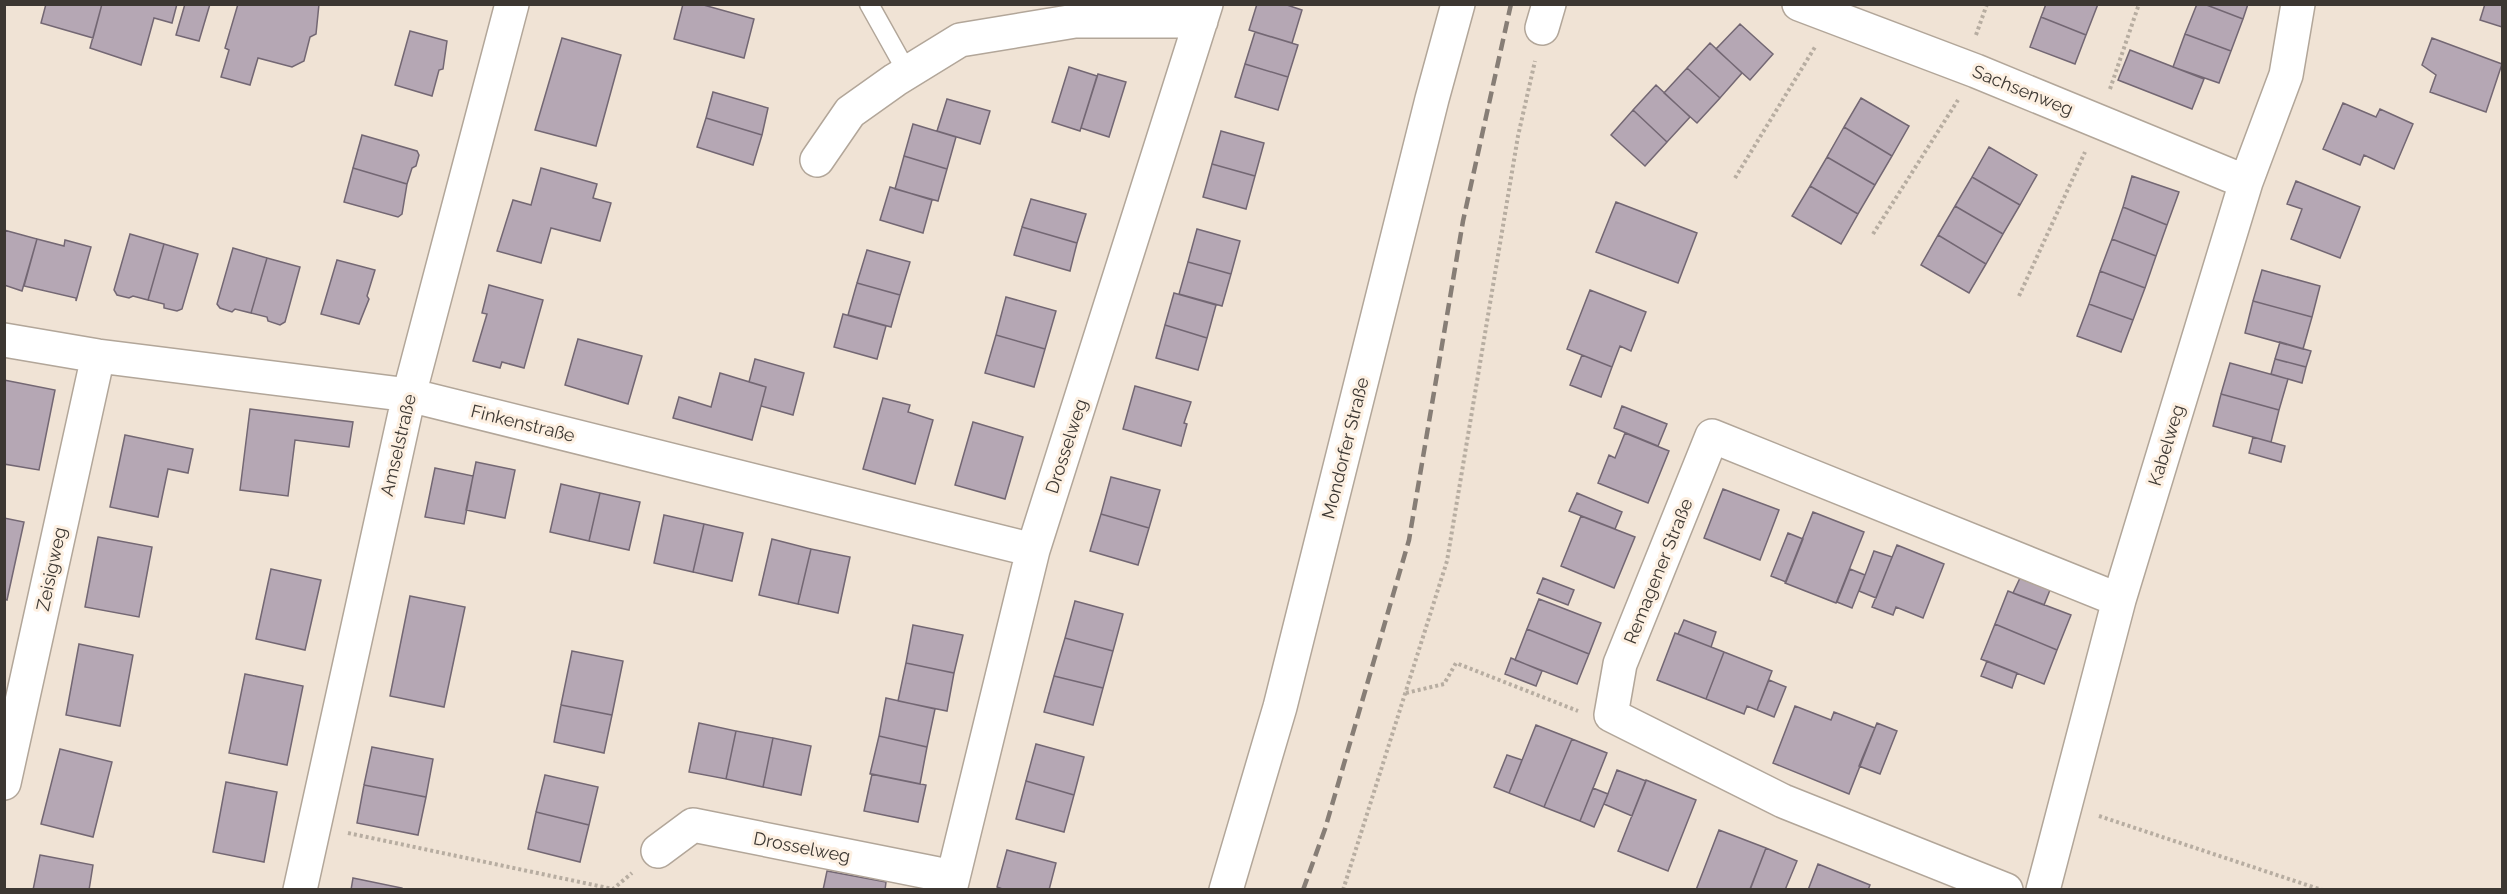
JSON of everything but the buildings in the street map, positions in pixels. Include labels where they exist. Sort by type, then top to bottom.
[{"type":"street","name":"Amselstraße","points":[[300,890],[409,395],[512,4]]},
{"type":"street","name":"Mondorfer Straße","points":[[1226,890],[1280,707],[1458,4]]},
{"type":"street","name":"Sachsenweg","points":[[1799,4],[1976,71],[2246,182]]},
{"type":"street","name":"Kabelweg","points":[[2043,890],[2119,600],[2246,182],[2286,75],[2298,4]]},
{"type":"street","name":"Drosselweg","points":[[658,851],[693,825],[952,884],[1033,550],[1203,13],[1075,21],[960,40],[907,72],[850,112],[817,160]]},
{"type":"street","name":"Finkenstraße","points":[[4,340],[98,356],[409,395],[1033,550]]},
{"type":"street","name":"Zeisigweg","points":[[4,783],[98,356]]},
{"type":"street","name":"Remagener Straße","points":[[1611,715],[1620,664],[1712,436],[2119,600]]},
{"type":"street","points":[[1611,715],[1783,801],[2006,890]]},
{"type":"lane","points":[[869,4],[907,72]]},
{"type":"path","points":[[1343,890],[1448,561],[1518,136],[1546,16]]},
{"type":"path","points":[[1735,178],[1833,17]]},
{"type":"path","points":[[1873,234],[1976,71]]},
{"type":"path","points":[[1406,693],[1444,684],[1455,663],[1583,714],[1611,715]]},
{"type":"path","points":[[2066,805],[2322,890]]},
{"type":"path","points":[[313,827],[613,889],[658,851]]},
{"type":"railway","points":[[1303,890],[1325,829],[1409,540],[1463,221],[1511,4]]}]
